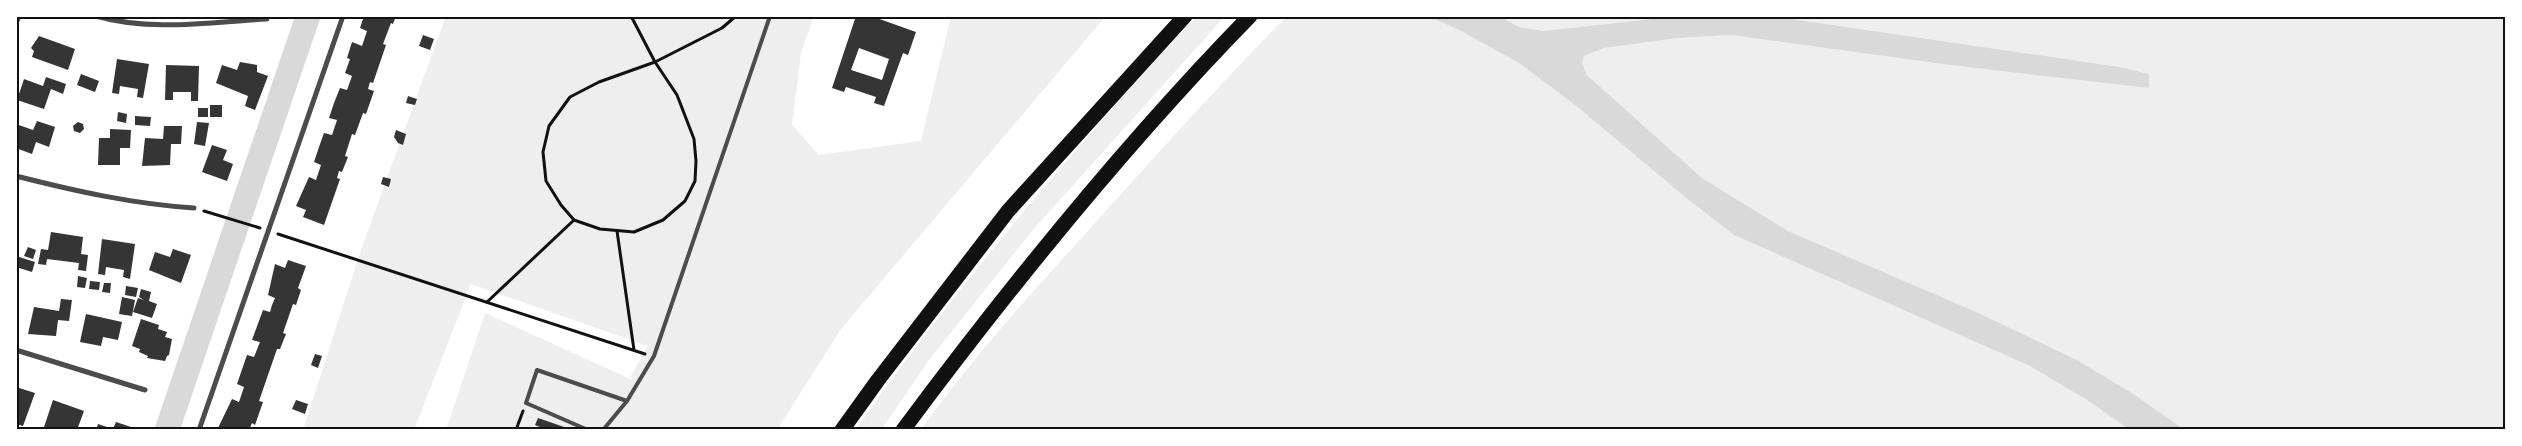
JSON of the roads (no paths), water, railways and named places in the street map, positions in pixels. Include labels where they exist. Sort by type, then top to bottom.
[{"type":"highway","points":[[842,430],[878,380],[1008,211],[1184,16]]},
{"type":"highway","points":[[903,430],[989,315],[1060,226],[1192,76],[1250,16]]},
{"type":"street","points":[[16,23],[19,16]]},
{"type":"street","points":[[96,16],[117,22],[173,24],[267,19]]},
{"type":"street","points":[[199,430],[270,231],[343,16]]},
{"type":"street","points":[[16,176],[73,191],[155,205],[194,208]]},
{"type":"street","points":[[16,350],[145,390]]},
{"type":"lane","points":[[603,430],[627,401],[654,356],[770,16]]},
{"type":"lane","points":[[588,430],[526,403],[537,370],[627,401]]}]
